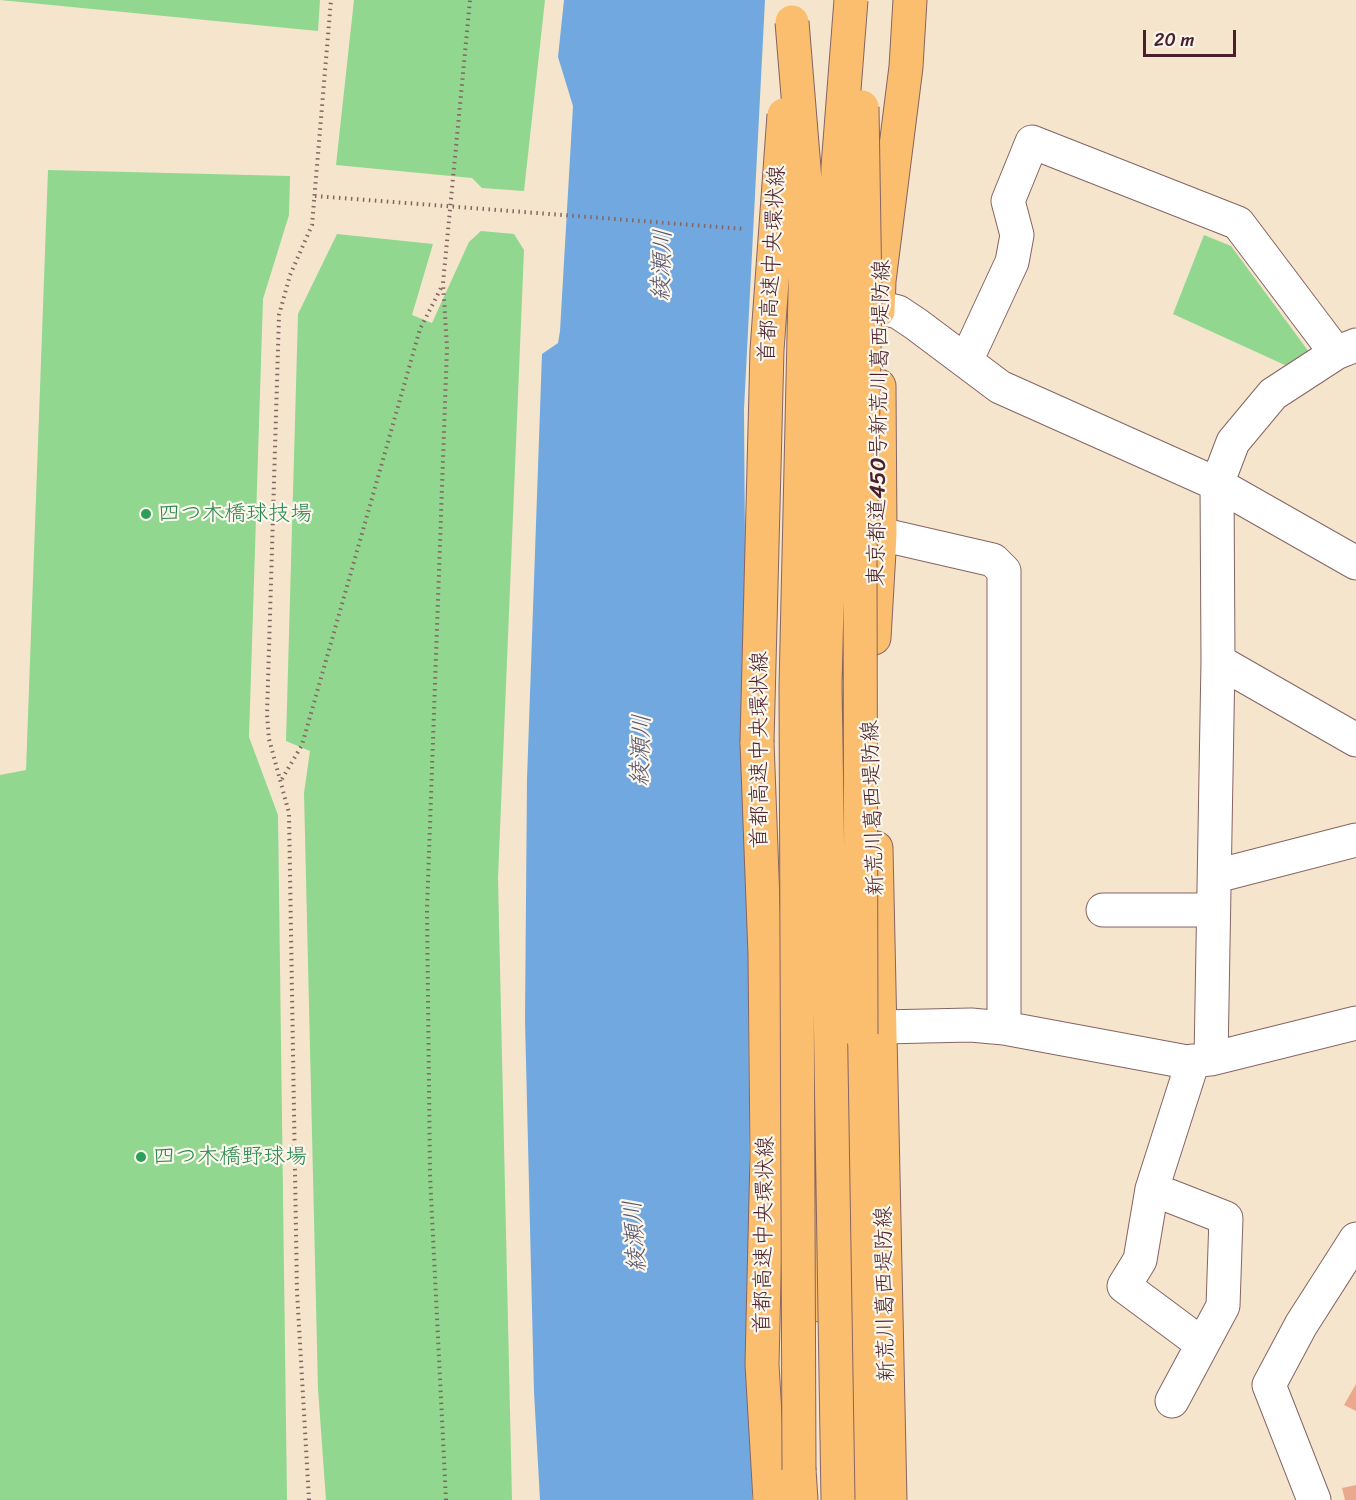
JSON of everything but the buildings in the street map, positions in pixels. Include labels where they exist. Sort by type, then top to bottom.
[{"type":"main road","points":[[838,1500],[825,684],[838,167],[851,0]]},
{"type":"main road","points":[[861,0],[865,298],[860,558],[861,1034],[869,1500]]},
{"type":"main road","name":"東京都道450号新荒川葛西堤防線","points":[[871,703],[880,534],[878,307],[906,67],[910,0]]},
{"type":"main road","points":[[793,11],[807,205],[796,687],[800,1485]]},
{"type":"main road","name":"首都高速中央環状線","points":[[770,1500],[762,1364],[767,1156],[765,955],[757,742],[767,350],[777,188],[793,11]]},
{"type":"main road","name":"新荒川葛西堤防線","points":[[871,703],[882,1028],[890,1500]]},
{"type":"main road","name":"新荒川葛西堤防線","points":[[825,1500],[812,1037],[871,703]]},
{"type":"street","points":[[966,361],[1012,262],[1017,235],[1008,201],[1032,142],[1238,223],[1346,349],[1273,394],[1233,441],[1217,484],[1216,876],[1202,1060],[1152,1189],[1140,1260],[1124,1286],[1202,1344]]},
{"type":"street","points":[[878,307],[898,312],[1000,387],[1217,484],[1356,563]]},
{"type":"street","points":[[880,534],[993,560],[1004,571],[1004,1028]]},
{"type":"street","points":[[1218,661],[1356,740]]},
{"type":"street","points":[[1216,876],[1356,840]]},
{"type":"street","points":[[1102,910],[1213,910]]},
{"type":"street","points":[[882,1028],[971,1025],[1004,1028],[1202,1060],[1356,1023]]},
{"type":"street","points":[[1152,1189],[1226,1218],[1223,1306],[1172,1401]]},
{"type":"street","points":[[1314,1500],[1269,1384],[1301,1325],[1356,1239]]},
{"type":"path","points":[[309,1500],[297,1291],[289,813],[282,780],[269,739],[267,715],[279,315],[290,275],[312,225],[331,0]]},
{"type":"path","points":[[446,1500],[430,1175],[427,909],[447,347],[443,283],[470,0]]},
{"type":"path","points":[[315,196],[751,229]]},
{"type":"path","points":[[282,780],[302,745],[420,329],[443,283]]},
{"type":"green space","points":[[0,0],[320,0],[318,31]]},
{"type":"green space","points":[[354,0],[545,0],[524,191],[482,188],[472,178],[336,165]]},
{"type":"green space","name":"四つ木橋野球場","points":[[48,170],[290,176],[289,215],[263,299],[249,737],[278,815],[287,1500],[0,1500],[0,775],[26,770]]},
{"type":"green space","points":[[481,231],[514,234],[524,250],[498,878],[512,1500],[326,1500],[318,1389],[304,793],[310,751],[286,741],[298,314],[337,234],[433,244],[412,315],[432,323],[469,242]]},
{"type":"green space","points":[[1204,235],[1231,246],[1309,352],[1287,366],[1173,314]]},
{"type":"water","name":"綾瀬川","points":[[564,0],[765,0],[744,409],[752,1500],[540,1500],[534,1392],[525,1020],[527,779],[542,354],[558,343],[560,331],[573,106],[558,57]]},
{"type":"place","name":"四つ木橋球技場","points":[[146,514]]},
{"type":"place","name":"四つ木橋野球場","points":[[141,1157]]}]
